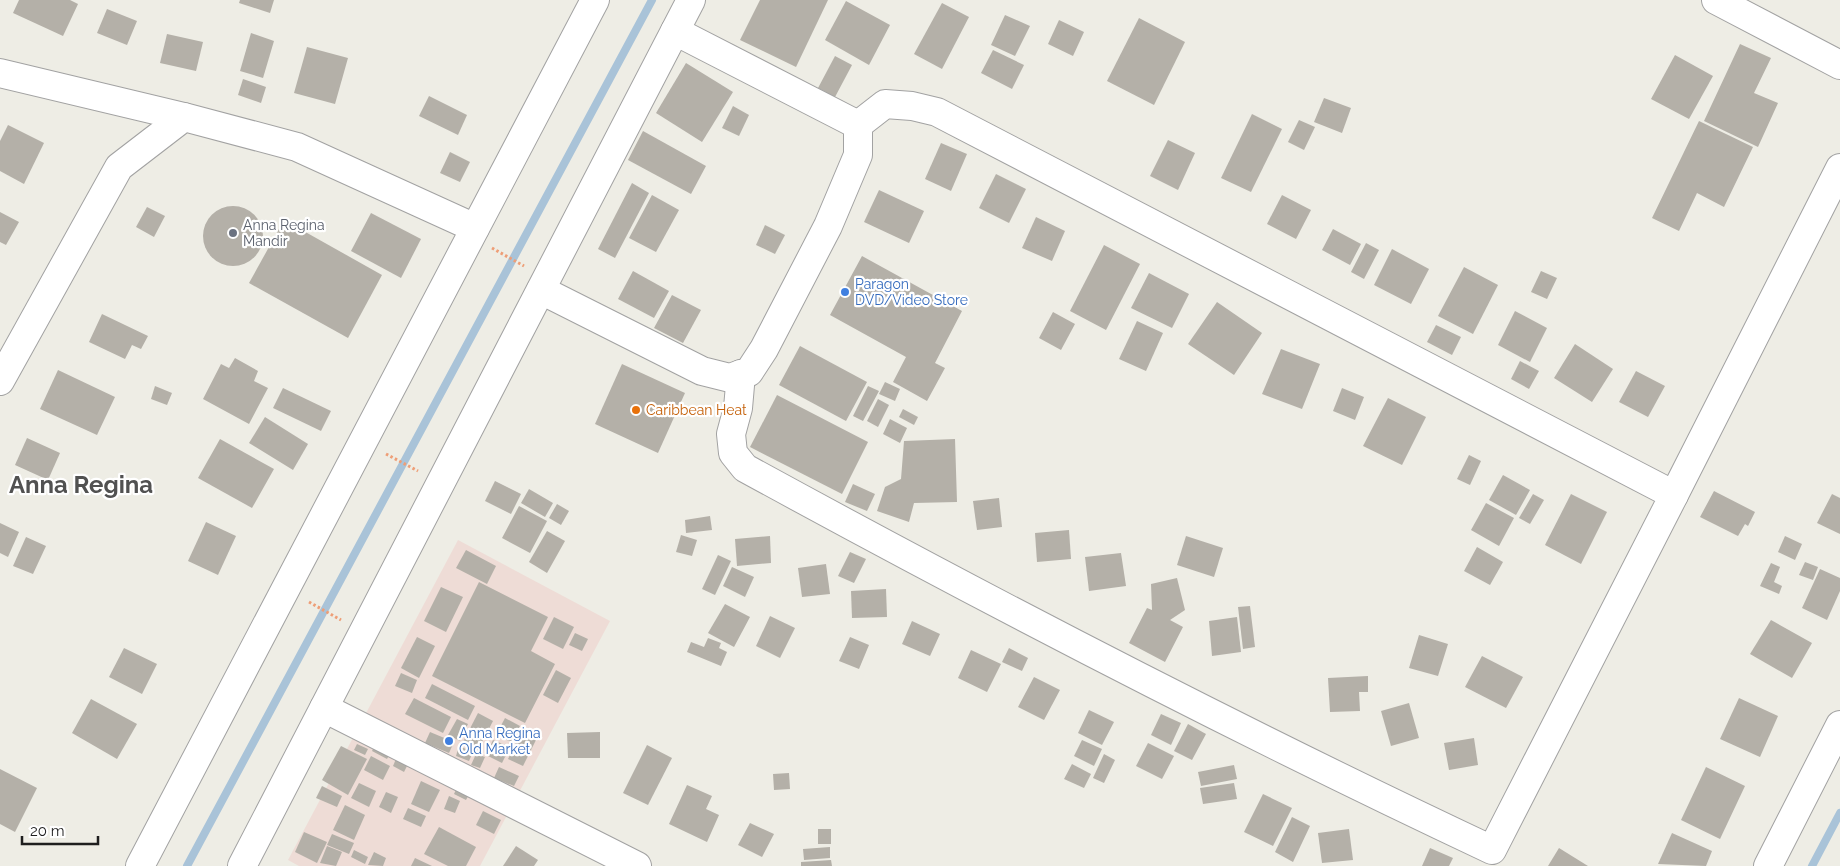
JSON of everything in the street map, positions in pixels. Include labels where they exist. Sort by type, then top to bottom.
[{"type":"street","points":[[140,866],[595,0]]},
{"type":"street","points":[[242,866],[691,0]]},
{"type":"street","points":[[1716,0],[1840,65]]},
{"type":"street","points":[[675,31],[858,125]]},
{"type":"street","points":[[0,73],[184,117],[297,147],[473,232]]},
{"type":"street","points":[[858,125],[885,104],[912,106],[937,112],[1674,495]]},
{"type":"street","points":[[0,380],[119,167],[184,117]]},
{"type":"street","points":[[544,284],[702,371],[730,378],[749,372],[764,349],[828,226],[858,155],[858,125]]},
{"type":"street","points":[[741,374],[738,408],[731,434],[733,453],[746,468],[1042,626],[1321,769],[1488,858],[1840,168]]},
{"type":"street","points":[[324,708],[637,866]]},
{"type":"street","points":[[1768,866],[1840,725]]},
{"type":"path","points":[[473,232],[544,284]]},
{"type":"path","points":[[364,441],[441,483]]},
{"type":"path","points":[[285,589],[363,632]]},
{"type":"shaded area","name":"Anna Regina Old Market","points":[[458,540],[610,621],[480,866],[299,866],[288,860]]},
{"type":"building","points":[[19,0],[70,0],[78,4],[63,36],[13,13]]},
{"type":"building","points":[[240,0],[274,0],[270,13],[239,3]]},
{"type":"building","points":[[760,0],[828,0],[796,67],[740,40]]},
{"type":"building","points":[[846,1],[890,25],[869,65],[825,40]]},
{"type":"building","points":[[942,3],[969,17],[942,69],[914,54]]},
{"type":"building","points":[[107,9],[137,21],[127,45],[97,33]]},
{"type":"building","points":[[1005,15],[1030,26],[1015,56],[991,45]]},
{"type":"building","points":[[1139,18],[1185,42],[1154,105],[1107,81]]},
{"type":"building","points":[[1059,20],[1084,32],[1073,56],[1048,44]]},
{"type":"building","points":[[251,33],[274,41],[263,78],[240,71]]},
{"type":"building","points":[[167,34],[203,42],[196,71],[160,63]]},
{"type":"building","points":[[1740,44],[1771,58],[1754,93],[1778,103],[1758,147],[1704,121]]},
{"type":"building","points":[[307,47],[348,58],[335,104],[294,93]]},
{"type":"building","points":[[993,50],[1024,65],[1012,89],[981,73]]},
{"type":"building","points":[[1675,55],[1713,76],[1689,119],[1651,99]]},
{"type":"building","points":[[835,56],[852,65],[835,97],[818,88]]},
{"type":"building","points":[[686,63],[733,92],[702,142],[656,113]]},
{"type":"building","points":[[243,79],[266,87],[261,103],[238,95]]},
{"type":"building","points":[[429,96],[467,115],[458,135],[419,116]]},
{"type":"building","points":[[1324,98],[1351,108],[1342,133],[1314,122]]},
{"type":"building","points":[[733,106],[749,115],[739,136],[722,128]]},
{"type":"building","points":[[1252,114],[1282,129],[1251,192],[1221,178]]},
{"type":"building","points":[[1299,120],[1315,127],[1304,150],[1288,142]]},
{"type":"building","points":[[1699,121],[1753,147],[1724,207],[1697,193],[1679,231],[1652,218]]},
{"type":"building","points":[[8,125],[44,143],[24,184],[0,171],[0,141]]},
{"type":"building","points":[[643,131],[706,166],[691,194],[628,160]]},
{"type":"building","points":[[1168,140],[1195,153],[1178,190],[1150,176]]},
{"type":"building","points":[[941,143],[967,154],[951,191],[925,179]]},
{"type":"building","points":[[450,152],[470,162],[460,182],[440,173]]},
{"type":"building","points":[[996,174],[1026,189],[1009,223],[979,208]]},
{"type":"building","points":[[632,183],[649,193],[615,258],[598,249]]},
{"type":"building","points":[[879,190],[924,211],[909,243],[864,222]]},
{"type":"building","points":[[652,195],[679,210],[656,252],[629,238]]},
{"type":"building","points":[[1282,195],[1311,210],[1296,239],[1267,224]]},
{"type":"building","name":"Anna Regina Mandir","points":[[233,206],[249,211],[254,215],[258,220],[263,236],[258,252],[254,257],[249,261],[233,266],[217,261],[212,257],[208,252],[203,236],[208,220],[212,215],[217,211]]},
{"type":"building","points":[[147,207],[165,216],[154,237],[136,227]]},
{"type":"building","points":[[0,212],[19,222],[6,245],[0,242]]},
{"type":"building","points":[[371,213],[421,239],[401,278],[351,251]]},
{"type":"building","points":[[1036,217],[1065,231],[1052,261],[1022,248]]},
{"type":"building","points":[[284,220],[382,275],[348,338],[249,283]]},
{"type":"building","points":[[765,225],[785,235],[775,254],[756,245]]},
{"type":"building","points":[[1333,229],[1361,244],[1350,265],[1322,250]]},
{"type":"building","points":[[1366,243],[1379,250],[1364,279],[1351,272]]},
{"type":"building","points":[[1104,245],[1140,264],[1106,330],[1070,311]]},
{"type":"building","points":[[1392,249],[1429,269],[1411,304],[1374,285]]},
{"type":"building","points":[[862,256],[962,311],[935,363],[945,368],[927,401],[893,382],[906,357],[830,315]]},
{"type":"building","points":[[1464,267],[1498,285],[1473,334],[1438,316]]},
{"type":"building","points":[[633,271],[669,291],[654,318],[618,299]]},
{"type":"building","points":[[1541,271],[1557,278],[1547,299],[1531,292]]},
{"type":"building","points":[[1149,273],[1189,294],[1172,328],[1131,308]]},
{"type":"building","points":[[672,295],[701,310],[683,343],[654,328]]},
{"type":"building","points":[[1217,302],[1262,333],[1234,375],[1188,344]]},
{"type":"building","points":[[1515,311],[1547,328],[1530,362],[1498,345]]},
{"type":"building","points":[[1053,312],[1075,324],[1061,350],[1039,338]]},
{"type":"building","points":[[102,314],[148,336],[141,349],[132,345],[125,359],[89,342]]},
{"type":"building","points":[[1137,321],[1163,333],[1146,371],[1119,359]]},
{"type":"building","points":[[1436,325],[1461,337],[1452,355],[1427,342]]},
{"type":"building","points":[[1575,344],[1613,369],[1592,402],[1554,378]]},
{"type":"building","points":[[800,346],[867,382],[846,421],[779,385]]},
{"type":"building","points":[[1281,349],[1320,364],[1302,409],[1262,394]]},
{"type":"building","points":[[235,358],[258,371],[254,381],[268,388],[249,424],[203,399],[221,364],[229,368]]},
{"type":"building","points":[[1520,361],[1539,371],[1529,389],[1511,379]]},
{"type":"building","points":[[622,364],[685,393],[658,453],[595,424]]},
{"type":"building","points":[[58,370],[115,397],[97,435],[40,409]]},
{"type":"building","points":[[1636,371],[1665,386],[1648,417],[1619,402]]},
{"type":"building","points":[[885,382],[900,389],[895,401],[879,394]]},
{"type":"building","points":[[155,386],[172,393],[167,405],[151,399]]},
{"type":"building","points":[[868,386],[879,391],[863,421],[853,416]]},
{"type":"building","points":[[283,388],[331,411],[321,431],[273,408]]},
{"type":"building","points":[[1342,388],[1364,397],[1355,420],[1333,411]]},
{"type":"building","points":[[777,395],[868,442],[842,494],[750,447]]},
{"type":"building","points":[[1388,398],[1426,417],[1402,465],[1363,446]]},
{"type":"building","points":[[878,399],[889,405],[878,427],[867,421]]},
{"type":"building","points":[[903,409],[918,417],[914,425],[899,417]]},
{"type":"building","points":[[265,417],[308,444],[293,470],[249,443]]},
{"type":"building","points":[[890,419],[907,428],[900,443],[883,434]]},
{"type":"building","points":[[27,438],[60,453],[48,480],[15,465]]},
{"type":"building","points":[[220,439],[274,469],[252,508],[198,478]]},
{"type":"building","points":[[955,439],[957,502],[914,503],[909,522],[877,511],[885,487],[901,479],[904,441]]},
{"type":"building","points":[[1469,455],[1481,461],[1470,485],[1457,479]]},
{"type":"building","points":[[1503,475],[1530,490],[1516,515],[1489,500]]},
{"type":"building","points":[[495,481],[521,494],[511,514],[485,501]]},
{"type":"building","points":[[853,484],[875,494],[867,511],[845,502]]},
{"type":"building","points":[[529,489],[553,503],[545,517],[521,503]]},
{"type":"building","points":[[1714,491],[1755,512],[1748,526],[1745,524],[1738,536],[1700,517]]},
{"type":"building","points":[[1533,494],[1544,500],[1530,524],[1519,518]]},
{"type":"building","points":[[1571,494],[1607,512],[1581,564],[1545,545]]},
{"type":"building","points":[[1832,494],[1840,498],[1840,534],[1817,523]]},
{"type":"building","points":[[999,498],[1002,527],[977,530],[973,501]]},
{"type":"building","points":[[1486,503],[1514,518],[1499,546],[1471,530]]},
{"type":"building","points":[[557,504],[569,511],[561,525],[549,518]]},
{"type":"building","points":[[519,506],[547,521],[530,553],[502,538]]},
{"type":"building","points":[[710,516],[712,530],[686,533],[685,520]]},
{"type":"building","points":[[206,522],[236,536],[218,575],[188,561]]},
{"type":"building","points":[[0,523],[19,532],[8,557],[0,553]]},
{"type":"building","points":[[1069,530],[1071,559],[1037,562],[1035,533]]},
{"type":"building","points":[[547,531],[565,541],[547,573],[529,562]]},
{"type":"building","points":[[681,535],[697,540],[692,556],[676,552]]},
{"type":"building","points":[[770,536],[771,563],[737,566],[735,539]]},
{"type":"building","points":[[1186,536],[1223,548],[1214,577],[1177,565]]},
{"type":"building","points":[[1785,536],[1802,544],[1795,560],[1778,552]]},
{"type":"building","points":[[26,537],[46,546],[33,574],[13,566]]},
{"type":"building","points":[[1477,547],[1503,562],[1490,585],[1464,571]]},
{"type":"building","points":[[466,550],[496,566],[487,584],[456,568]]},
{"type":"building","points":[[850,552],[866,559],[854,583],[838,576]]},
{"type":"building","points":[[1121,553],[1126,586],[1089,591],[1085,557]]},
{"type":"building","points":[[718,555],[731,561],[715,595],[702,589]]},
{"type":"building","points":[[1805,562],[1818,567],[1813,580],[1799,575]]},
{"type":"building","points":[[1771,563],[1780,567],[1774,582],[1782,586],[1779,594],[1760,586]]},
{"type":"building","points":[[826,564],[830,594],[802,597],[798,568]]},
{"type":"building","points":[[732,567],[754,577],[745,597],[723,586]]},
{"type":"building","points":[[1820,569],[1840,578],[1840,591],[1827,620],[1802,608]]},
{"type":"building","points":[[1177,578],[1185,610],[1170,620],[1183,627],[1165,662],[1129,643],[1147,608],[1152,610],[1151,584]]},
{"type":"building","points":[[479,582],[548,617],[531,651],[555,664],[525,723],[432,676]]},
{"type":"building","points":[[441,587],[463,597],[446,632],[424,621]]},
{"type":"building","points":[[886,589],[887,617],[852,618],[851,591]]},
{"type":"building","points":[[725,604],[750,617],[734,647],[708,633]]},
{"type":"building","points":[[1250,606],[1255,647],[1243,649],[1238,607]]},
{"type":"building","points":[[770,616],[795,628],[780,658],[756,646]]},
{"type":"building","points":[[554,617],[574,627],[563,649],[543,639]]},
{"type":"building","points":[[1237,617],[1241,652],[1212,656],[1209,621]]},
{"type":"building","points":[[1771,620],[1812,643],[1792,678],[1750,654]]},
{"type":"building","points":[[912,621],[940,634],[930,656],[902,644]]},
{"type":"building","points":[[575,633],[588,639],[582,651],[569,645]]},
{"type":"building","points":[[1419,635],[1448,644],[1438,676],[1409,668]]},
{"type":"building","points":[[417,637],[435,646],[419,678],[401,668]]},
{"type":"building","points":[[850,637],[869,645],[859,669],[839,661]]},
{"type":"building","points":[[708,638],[721,643],[719,648],[727,652],[721,666],[687,652],[691,642],[704,647]]},
{"type":"building","points":[[124,648],[157,664],[142,694],[109,677]]},
{"type":"building","points":[[1009,648],[1028,658],[1022,671],[1002,662]]},
{"type":"building","points":[[971,650],[1001,664],[987,692],[958,678]]},
{"type":"building","points":[[1482,656],[1523,677],[1506,708],[1465,687]]},
{"type":"building","points":[[556,670],[571,678],[558,703],[543,695]]},
{"type":"building","points":[[401,673],[417,680],[412,693],[395,686]]},
{"type":"building","points":[[1368,676],[1368,692],[1359,692],[1360,711],[1330,712],[1328,678]]},
{"type":"building","points":[[1034,677],[1060,690],[1044,720],[1018,707]]},
{"type":"building","points":[[432,684],[475,706],[468,720],[425,698]]},
{"type":"building","points":[[414,698],[451,717],[443,733],[405,714]]},
{"type":"building","points":[[1739,698],[1778,716],[1760,757],[1720,739]]},
{"type":"building","points":[[91,699],[137,724],[117,759],[72,733]]},
{"type":"building","points":[[1409,703],[1419,738],[1391,746],[1381,711]]},
{"type":"building","points":[[1089,710],[1114,722],[1102,745],[1078,733]]},
{"type":"building","points":[[478,713],[493,721],[478,750],[463,742]]},
{"type":"building","points":[[1161,714],[1181,723],[1171,745],[1151,735]]},
{"type":"building","points":[[505,718],[520,726],[511,742],[496,735]]},
{"type":"building","points":[[457,719],[468,724],[460,741],[448,735]]},
{"type":"building","points":[[1188,724],[1206,734],[1192,760],[1174,751]]},
{"type":"building","points":[[524,727],[539,734],[523,766],[508,759]]},
{"type":"building","points":[[430,732],[454,742],[449,753],[425,743]]},
{"type":"building","points":[[600,732],[600,758],[568,758],[567,733]]},
{"type":"building","points":[[1474,738],[1478,765],[1449,770],[1444,743]]},
{"type":"building","points":[[493,740],[510,747],[502,763],[486,755]]},
{"type":"building","points":[[1082,740],[1102,749],[1094,766],[1074,756]]},
{"type":"building","points":[[376,743],[391,752],[387,759],[372,751]]},
{"type":"building","points":[[1148,743],[1174,756],[1162,779],[1136,766]]},
{"type":"building","points":[[357,744],[368,749],[365,755],[354,750]]},
{"type":"building","points":[[647,745],[672,758],[648,805],[623,793]]},
{"type":"building","points":[[341,746],[367,759],[348,795],[322,780]]},
{"type":"building","points":[[459,746],[473,752],[469,761],[456,756]]},
{"type":"building","points":[[399,752],[411,758],[404,772],[393,766]]},
{"type":"building","points":[[476,754],[485,757],[480,768],[471,765]]},
{"type":"building","points":[[1104,754],[1115,760],[1104,783],[1093,778]]},
{"type":"building","points":[[371,756],[390,766],[383,780],[364,770]]},
{"type":"building","points":[[1072,764],[1091,774],[1084,788],[1064,779]]},
{"type":"building","points":[[1234,765],[1237,779],[1201,786],[1198,772]]},
{"type":"building","points":[[499,767],[519,776],[514,786],[494,778]]},
{"type":"building","points":[[1706,767],[1745,786],[1720,839],[1681,820]]},
{"type":"building","points":[[0,769],[37,788],[15,832],[0,824]]},
{"type":"building","points":[[789,773],[790,789],[774,790],[773,774]]},
{"type":"building","points":[[421,781],[440,790],[429,812],[411,804]]},
{"type":"building","points":[[359,783],[376,791],[369,807],[351,798]]},
{"type":"building","points":[[459,783],[472,789],[466,800],[454,794]]},
{"type":"building","points":[[1234,783],[1237,799],[1203,804],[1200,788]]},
{"type":"building","points":[[687,785],[712,796],[706,809],[719,815],[707,842],[669,824]]},
{"type":"building","points":[[322,786],[342,796],[337,807],[316,798]]},
{"type":"building","points":[[386,792],[398,797],[391,813],[379,807]]},
{"type":"building","points":[[1263,794],[1292,808],[1273,846],[1244,832]]},
{"type":"building","points":[[449,796],[460,801],[455,813],[444,809]]},
{"type":"building","points":[[345,805],[365,815],[354,840],[333,830]]},
{"type":"building","points":[[408,808],[426,816],[421,827],[403,819]]},
{"type":"building","points":[[483,811],[501,820],[494,834],[476,825]]},
{"type":"building","points":[[1292,817],[1310,826],[1293,862],[1275,852]]},
{"type":"building","points":[[750,823],[774,834],[762,857],[738,845]]},
{"type":"building","points":[[439,827],[476,847],[466,866],[448,866],[424,854]]},
{"type":"building","points":[[818,829],[831,829],[831,844],[818,844]]},
{"type":"building","points":[[1349,829],[1353,860],[1322,863],[1318,833]]},
{"type":"building","points":[[304,832],[327,842],[317,863],[295,852]]},
{"type":"building","points":[[1672,833],[1712,851],[1706,866],[1658,864]]},
{"type":"building","points":[[332,834],[354,843],[349,854],[327,845]]},
{"type":"building","points":[[327,846],[342,852],[336,866],[320,863]]},
{"type":"building","points":[[516,846],[538,860],[534,866],[503,866]]},
{"type":"building","points":[[830,847],[830,858],[804,860],[803,849]]},
{"type":"building","points":[[1430,848],[1453,858],[1449,866],[1422,866]]},
{"type":"building","points":[[1559,848],[1588,866],[1548,866]]},
{"type":"building","points":[[354,850],[368,857],[365,864],[351,857]]},
{"type":"building","points":[[374,852],[386,858],[383,866],[368,865]]},
{"type":"building","points":[[415,858],[432,866],[411,866]]},
{"type":"building","points":[[831,860],[832,866],[801,866],[801,862]]},
{"type":"waterway","points":[[187,866],[652,0]]},
{"type":"waterway","points":[[1812,866],[1840,813]]},
{"type":"place","name":"Anna Regina Mandir","points":[[233,233]]},
{"type":"place","name":"Paragon DVD/Video Store","points":[[845,292]]},
{"type":"place","name":"Caribbean Heat","points":[[636,410]]},
{"type":"place","name":"Anna Regina Old Market","points":[[449,741]]},
{"type":"district","name":"Anna Regina","points":[[81,484]]}]
